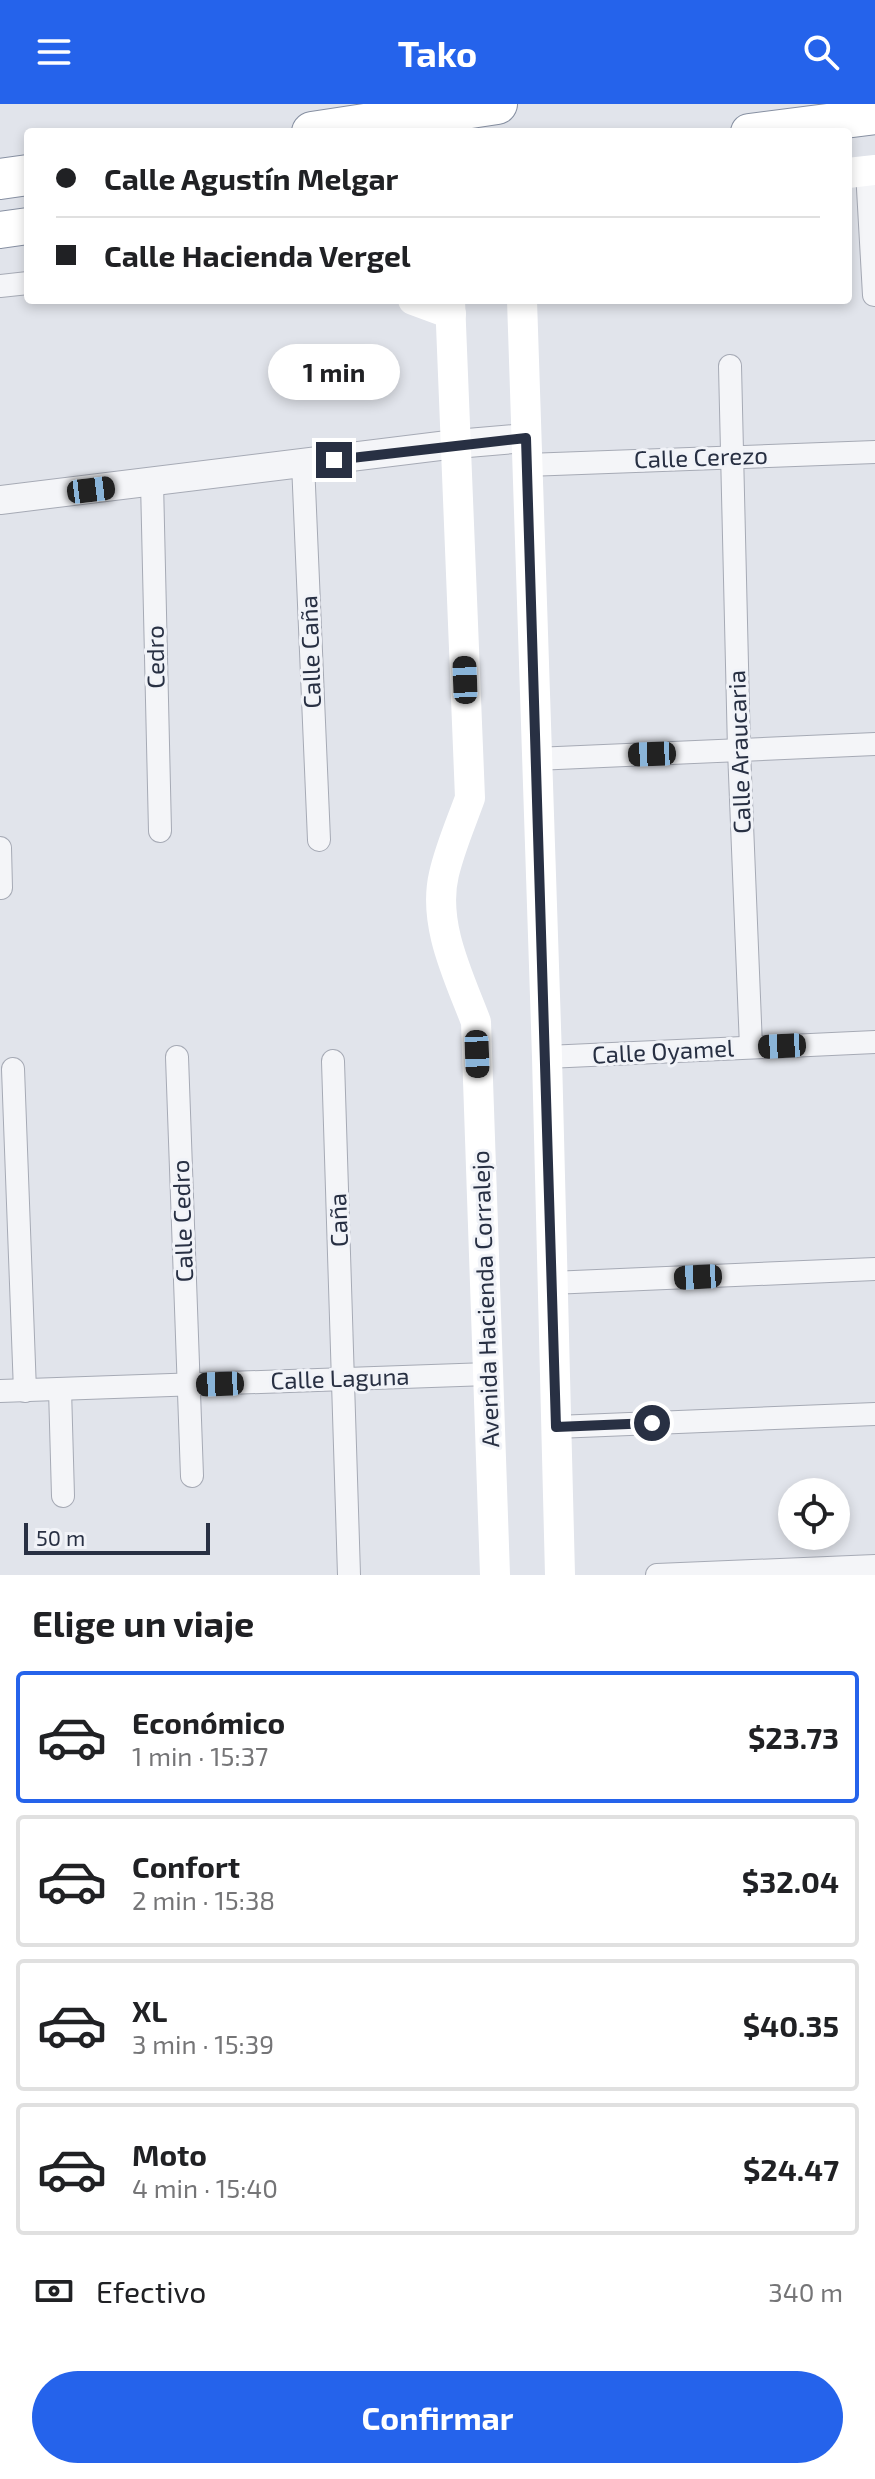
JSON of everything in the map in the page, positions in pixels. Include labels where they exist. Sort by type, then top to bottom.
[{"type":"highway","points":[[338,128],[497,104]]},
{"type":"highway","points":[[780,128],[875,116]]},
{"type":"highway","points":[[0,179],[24,176]]},
{"type":"highway","points":[[0,230],[24,227]]},
{"type":"main road","points":[[522,304],[547,1057],[560,1575]]},
{"type":"main road","name":"Avenida Hacienda Corralejo","points":[[450,307],[470,798],[443,877],[441,913],[448,947],[476,1022],[495,1575]]},
{"type":"street","points":[[863,171],[874,295]]},
{"type":"street","points":[[0,286],[24,283]]},
{"type":"street","name":"Calle Araucaria","points":[[730,366],[739,750],[751,1047]]},
{"type":"street","points":[[0,500],[456,444],[526,452]]},
{"type":"street","name":"Calle Cerezo","points":[[526,452],[733,457],[875,452]]},
{"type":"street","name":"Calle Caña","points":[[303,463],[319,840]]},
{"type":"street","name":"Cedro","points":[[152,482],[160,831]]},
{"type":"street","points":[[535,759],[875,744]]},
{"type":"street","points":[[0,848],[1,888]]},
{"type":"street","name":"Calle Oyamel","points":[[547,1057],[875,1042]]},
{"type":"street","name":"Calle Cedro","points":[[177,1057],[192,1476]]},
{"type":"street","name":"Caña","points":[[333,1061],[349,1575]]},
{"type":"street","points":[[13,1069],[25,1391]]},
{"type":"street","points":[[551,1283],[875,1269]]},
{"type":"street","name":"Calle Laguna","points":[[0,1391],[488,1374]]},
{"type":"street","points":[[60,1389],[63,1496]]},
{"type":"street","points":[[556,1427],[875,1414]]},
{"type":"street","points":[[657,1575],[875,1566]]},
{"type":"route","points":[[334,460],[526,438],[556,1427],[652,1423]]}]
